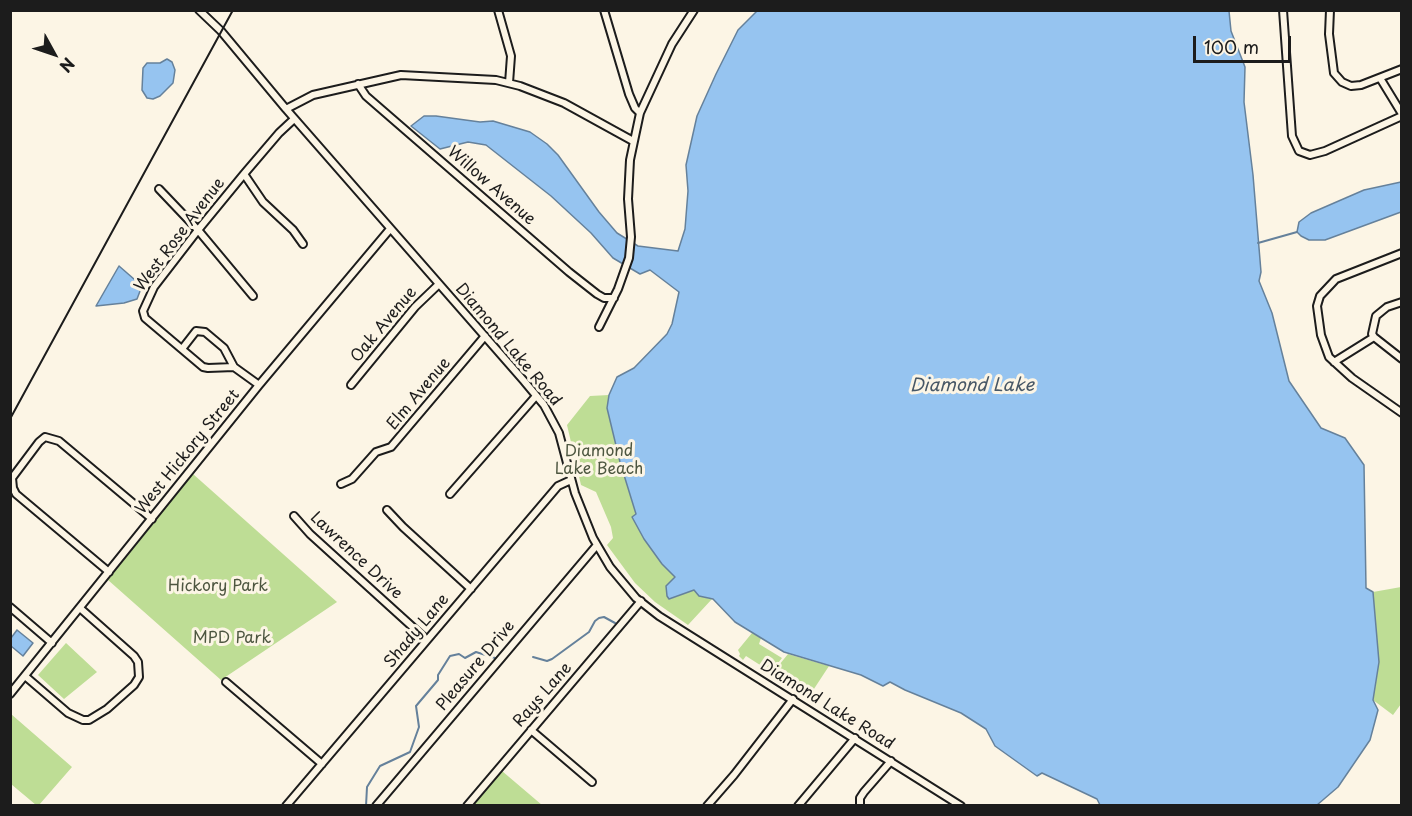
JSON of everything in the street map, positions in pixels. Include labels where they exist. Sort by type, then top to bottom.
[{"type":"street","name":"Diamond Lake Road","points":[[199,10],[221,31],[294,119],[536,396],[558,430],[583,517],[597,545],[615,574],[641,602],[659,616],[961,806]]},
{"type":"street","points":[[498,10],[511,57],[509,83]]},
{"type":"street","points":[[604,10],[629,94],[635,108],[640,113]]},
{"type":"street","points":[[599,327],[630,258],[628,199],[633,141],[640,113],[672,44],[694,10]]},
{"type":"street","points":[[1283,10],[1292,136],[1299,151],[1310,155],[1325,151],[1401,115],[1380,78]]},
{"type":"street","points":[[1330,10],[1329,34],[1332,59],[1336,77],[1342,82],[1351,86],[1361,85],[1401,69]]},
{"type":"street","points":[[286,109],[313,95],[401,75],[454,76],[509,83],[564,103],[633,141]]},
{"type":"street","name":"Willow Avenue","points":[[358,84],[366,96],[569,272],[597,294],[604,298],[614,298]]},
{"type":"street","name":"West Rose Avenue","points":[[234,367],[206,368],[145,318],[143,311],[154,287],[198,230],[243,174],[294,119]]},
{"type":"street","points":[[243,174],[263,202],[293,230],[303,244]]},
{"type":"street","points":[[159,189],[198,230],[253,296]]},
{"type":"street","name":"West Hickory Street","points":[[10,694],[81,609],[259,385],[390,229]]},
{"type":"street","points":[[1401,253],[1336,279],[1320,296],[1317,306],[1326,350],[1334,362],[1352,378],[1401,413]]},
{"type":"street","name":"Oak Avenue","points":[[351,385],[415,307],[439,284]]},
{"type":"street","points":[[1401,302],[1387,307],[1376,316],[1372,334],[1401,359]]},
{"type":"street","points":[[182,349],[196,331],[205,332],[224,348],[234,367],[259,385]]},
{"type":"street","name":"Elm Avenue","points":[[341,484],[352,479],[376,452],[391,447],[485,336]]},
{"type":"street","points":[[1334,362],[1374,337]]},
{"type":"street","points":[[450,494],[536,396]]},
{"type":"street","points":[[109,572],[16,494],[12,478],[39,442],[45,437],[59,441],[152,519]]},
{"type":"street","name":"Shady Lane","points":[[286,806],[558,486],[572,480]]},
{"type":"street","points":[[387,510],[471,589]]},
{"type":"street","name":"Lawrence Drive","points":[[294,516],[310,534],[426,640]]},
{"type":"street","name":"Pleasure Drive","points":[[376,806],[597,545]]},
{"type":"street","name":"Rays Lane","points":[[466,806],[641,602]]},
{"type":"street","points":[[10,607],[52,643]]},
{"type":"street","points":[[25,676],[68,713],[83,720],[89,720],[107,709],[134,685],[139,677],[138,662],[134,656],[81,609]]},
{"type":"street","points":[[226,682],[322,764]]},
{"type":"street","points":[[707,806],[793,699]]},
{"type":"street","points":[[531,730],[592,782]]},
{"type":"street","points":[[798,806],[855,738]]},
{"type":"street","points":[[860,806],[864,792],[891,761]]},
{"type":"green space","name":"Diamond Lake Beach","points":[[609,395],[607,408],[636,515],[632,517],[644,539],[662,564],[675,577],[670,599],[694,590],[699,596],[712,599],[688,625],[655,602],[635,583],[607,545],[613,538],[611,527],[596,492],[581,485],[567,425],[590,396]]},
{"type":"green space","name":"Hickory Park","points":[[193,474],[337,602],[221,680],[108,580]]},
{"type":"green space","points":[[1401,587],[1401,704],[1393,715],[1373,700],[1379,662],[1373,592]]},
{"type":"green space","points":[[752,633],[761,638],[759,644],[782,658],[771,672],[746,656],[743,660],[739,656],[738,650]]},
{"type":"green space","points":[[66,643],[97,672],[64,699],[38,675]]},
{"type":"green space","points":[[788,654],[829,666],[808,698],[771,675]]},
{"type":"green space","points":[[11,714],[72,767],[39,805],[36,805],[11,784]]},
{"type":"green space","points":[[502,771],[542,805],[472,805]]},
{"type":"water","name":"Diamond Lake","points":[[757,11],[1229,11],[1231,31],[1245,67],[1244,102],[1253,175],[1261,272],[1259,281],[1272,313],[1289,381],[1321,428],[1345,438],[1364,465],[1366,588],[1373,592],[1379,662],[1373,700],[1378,710],[1370,740],[1338,787],[1317,805],[1100,805],[1097,799],[1042,773],[1037,776],[995,746],[986,729],[961,713],[890,682],[883,686],[861,675],[784,652],[735,622],[713,599],[699,596],[694,590],[669,599],[666,586],[675,577],[662,564],[644,539],[632,517],[636,514],[607,408],[609,395],[617,377],[634,368],[667,334],[672,324],[679,292],[650,270],[640,274],[613,258],[591,233],[551,196],[486,145],[468,142],[440,149],[411,126],[424,116],[436,116],[480,122],[493,121],[530,132],[558,155],[617,233],[638,246],[678,251],[685,229],[688,191],[686,165],[697,116],[738,30]]},
{"type":"water","points":[[167,59],[172,62],[175,70],[173,83],[160,96],[153,99],[147,98],[142,90],[143,68],[147,63],[160,63]]},
{"type":"water","points":[[1401,182],[1401,212],[1325,240],[1309,240],[1297,232],[1299,222],[1311,213],[1364,190]]},
{"type":"water","points":[[119,266],[142,286],[137,299],[96,306]]},
{"type":"water","points":[[17,630],[33,643],[23,656],[11,646],[11,638]]},
{"type":"waterway","points":[[1258,243],[1297,232]]},
{"type":"waterway","points":[[533,657],[547,661],[552,659],[589,632],[599,618],[604,617],[615,623]]},
{"type":"waterway","points":[[366,806],[367,787],[380,766],[410,752],[419,727],[416,706],[438,680],[438,675],[450,656],[459,654],[465,658],[476,652],[495,658]]},
{"type":"railway","points":[[10,419],[233,10]]},
{"type":"park label","name":"MPD Park","points":[[232,639]]}]
